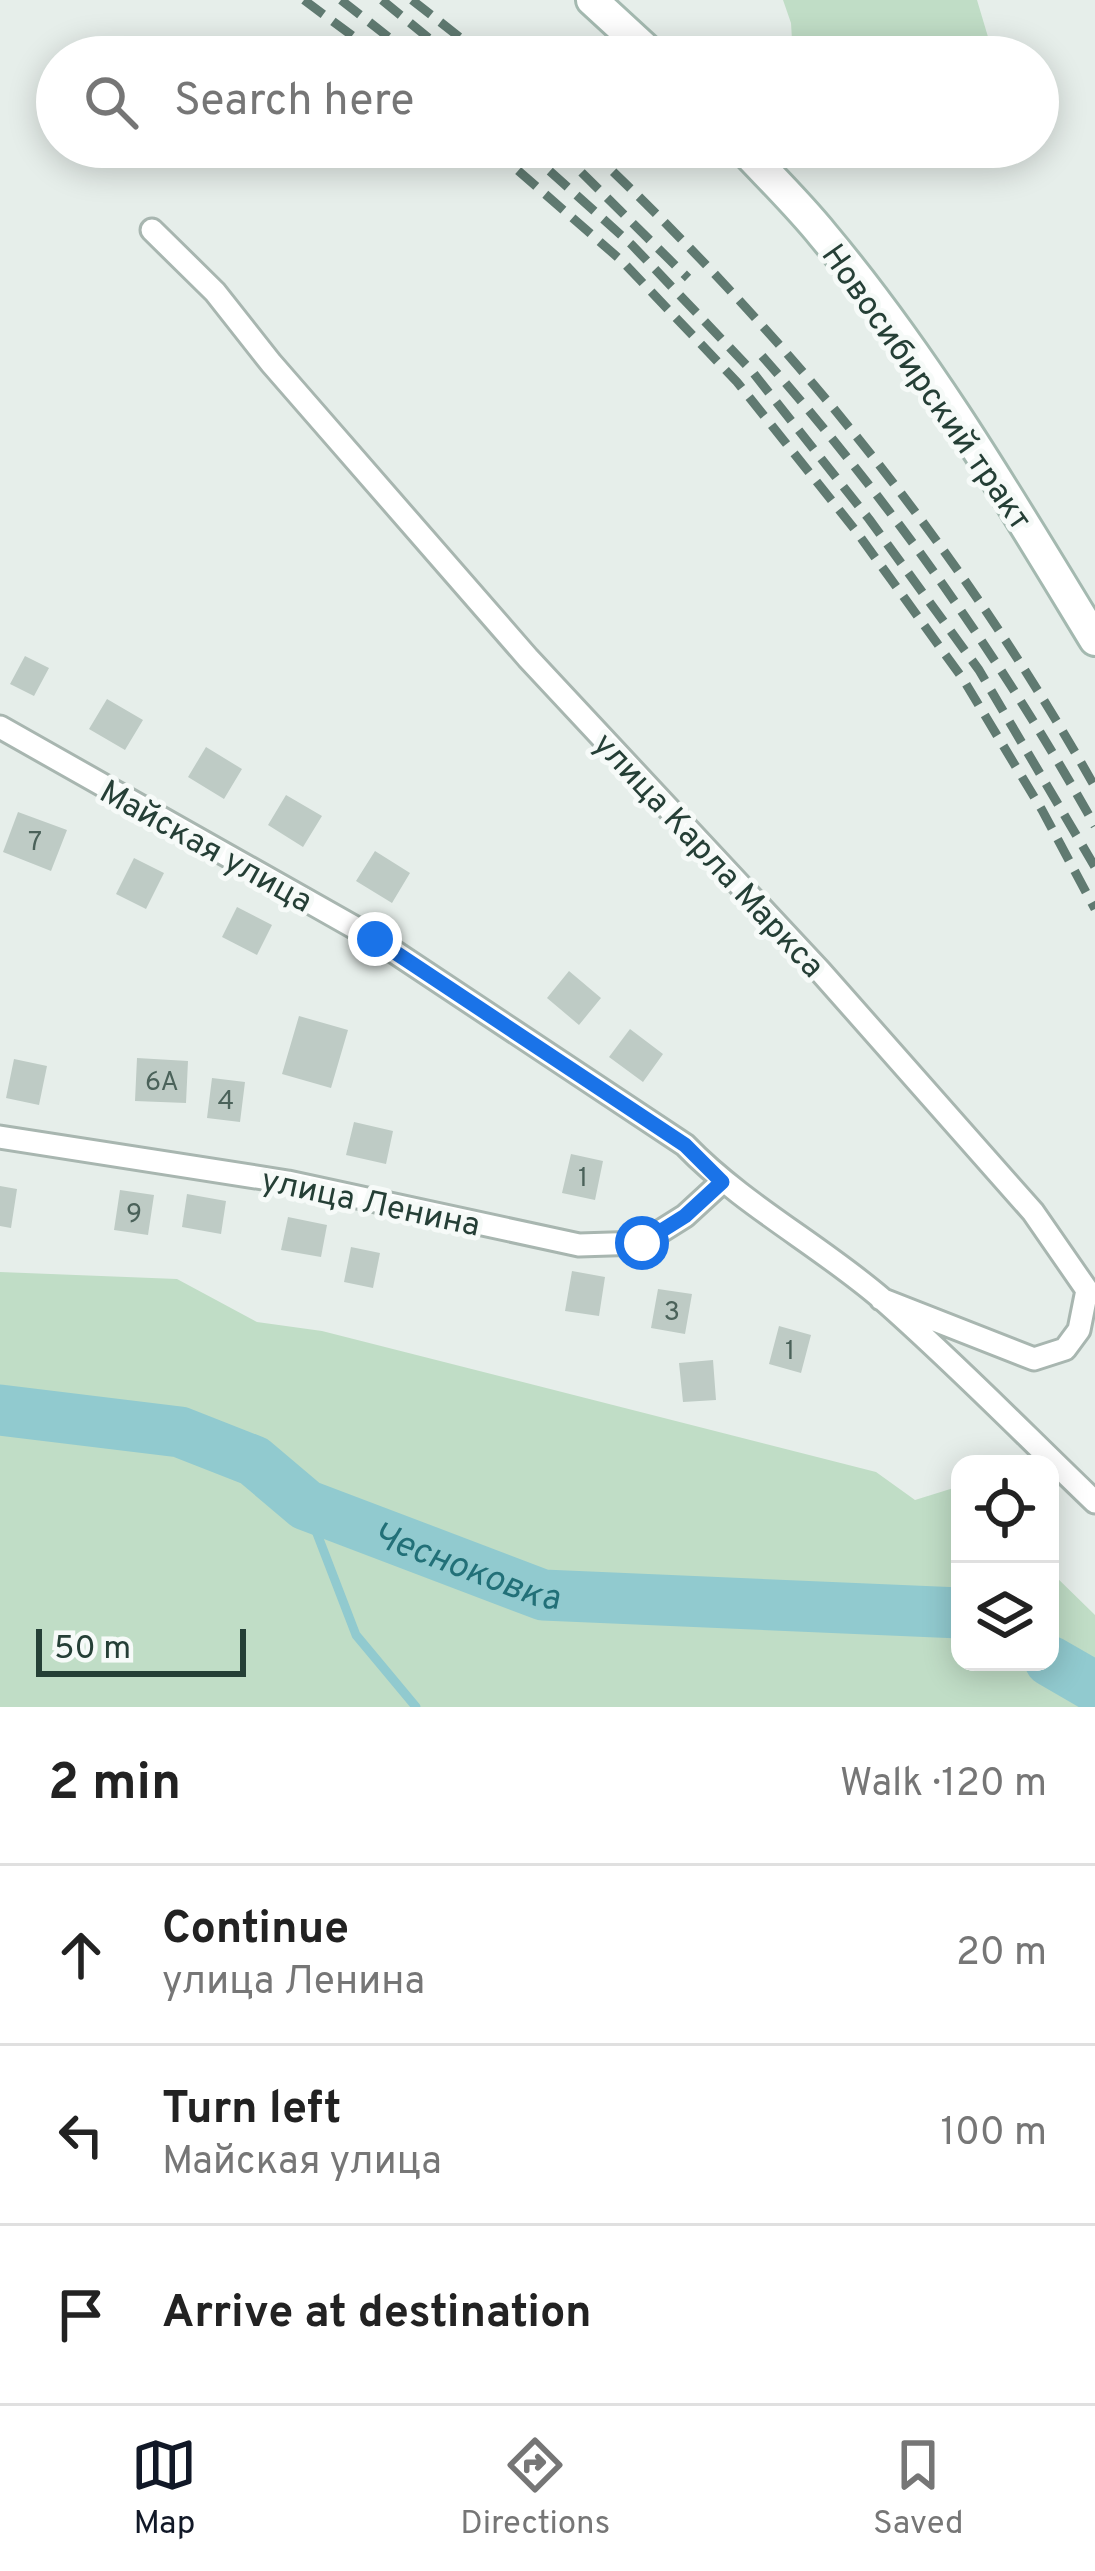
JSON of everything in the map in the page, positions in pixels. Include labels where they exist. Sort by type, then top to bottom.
[{"type":"main road","points":[[592,0],[631,36]]},
{"type":"main road","name":"Новосибирский тракт","points":[[762,168],[824,235],[907,347],[1095,640]]},
{"type":"street","name":"улица Карла Маркса","points":[[152,230],[214,292],[528,658],[820,971],[1018,1195],[1087,1290],[1079,1330],[1065,1349],[1034,1359],[881,1299]]},
{"type":"street","name":"Майская улица","points":[[0,727],[375,939],[685,1145],[722,1182],[806,1239],[881,1299]]},
{"type":"street","name":"улица Ленина","points":[[0,1136],[288,1182],[579,1245],[642,1243],[685,1216],[722,1182]]},
{"type":"street","points":[[881,1299],[1095,1502]]},
{"type":"green space","points":[[783,0],[977,0],[988,36],[792,36]]},
{"type":"green space","points":[[0,1272],[177,1279],[257,1322],[322,1331],[876,1472],[915,1500],[951,1489],[951,1671],[1059,1671],[1059,1580],[1095,1615],[1095,1707],[0,1707]]},
{"type":"building","points":[[25,656],[49,668],[34,696],[10,684]]},
{"type":"building","points":[[107,699],[143,720],[125,750],[89,729]]},
{"type":"building","points":[[206,747],[242,769],[224,799],[188,777]]},
{"type":"building","points":[[286,795],[322,816],[303,847],[268,825]]},
{"type":"building","points":[[18,812],[67,830],[51,871],[3,852]]},
{"type":"building","points":[[375,851],[410,873],[392,903],[356,881]]},
{"type":"building","points":[[134,858],[164,873],[146,909],[116,894]]},
{"type":"building","points":[[237,907],[272,925],[257,955],[222,937]]},
{"type":"building","points":[[569,971],[601,998],[579,1025],[547,998]]},
{"type":"building","points":[[299,1016],[348,1030],[331,1088],[282,1074]]},
{"type":"building","points":[[630,1029],[663,1054],[643,1082],[609,1057]]},
{"type":"building","points":[[137,1058],[188,1061],[186,1103],[135,1101]]},
{"type":"building","points":[[14,1059],[47,1066],[39,1105],[6,1098]]},
{"type":"building","points":[[212,1078],[245,1082],[240,1122],[207,1118]]},
{"type":"building","points":[[354,1122],[393,1131],[386,1164],[346,1155]]},
{"type":"building","points":[[571,1154],[603,1161],[595,1200],[562,1193]]},
{"type":"building","points":[[0,1186],[17,1189],[11,1228],[0,1226]]},
{"type":"building","points":[[120,1190],[154,1195],[148,1235],[114,1230]]},
{"type":"building","points":[[187,1194],[226,1201],[221,1234],[182,1227]]},
{"type":"building","points":[[288,1217],[327,1225],[321,1257],[281,1250]]},
{"type":"building","points":[[351,1247],[380,1253],[373,1288],[344,1282]]},
{"type":"building","points":[[572,1271],[605,1277],[599,1316],[565,1311]]},
{"type":"building","points":[[658,1289],[692,1294],[685,1334],[651,1328]]},
{"type":"building","points":[[779,1326],[811,1335],[801,1373],[769,1364]]},
{"type":"building","points":[[713,1360],[716,1400],[683,1402],[679,1363]]},
{"type":"waterway","name":"Чесноковка","points":[[0,1410],[180,1432],[254,1461],[306,1505],[543,1595],[951,1613]]},
{"type":"waterway","points":[[306,1505],[356,1635],[416,1707]]},
{"type":"waterway","name":"Чесноковка","points":[[1059,1666],[1095,1687]]},
{"type":"railway","points":[[304,0],[353,36]]},
{"type":"railway","points":[[341,0],[387,36]]},
{"type":"railway","points":[[382,0],[426,36]]},
{"type":"railway","points":[[412,0],[458,36]]},
{"type":"railway","points":[[515,168],[622,261],[737,382],[856,531],[963,679],[1095,909]]},
{"type":"railway","points":[[546,168],[632,245],[751,370],[869,519],[979,670],[1095,867]]},
{"type":"railway","points":[[577,168],[688,278]]},
{"type":"railway","points":[[609,168],[731,292],[865,448],[987,613],[1095,787]]},
{"type":"railway","points":[[762,356],[855,467],[941,582],[1021,702],[1095,826]]},
{"type":"route","points":[[375,939],[685,1145],[722,1182],[685,1216],[642,1243]]}]
